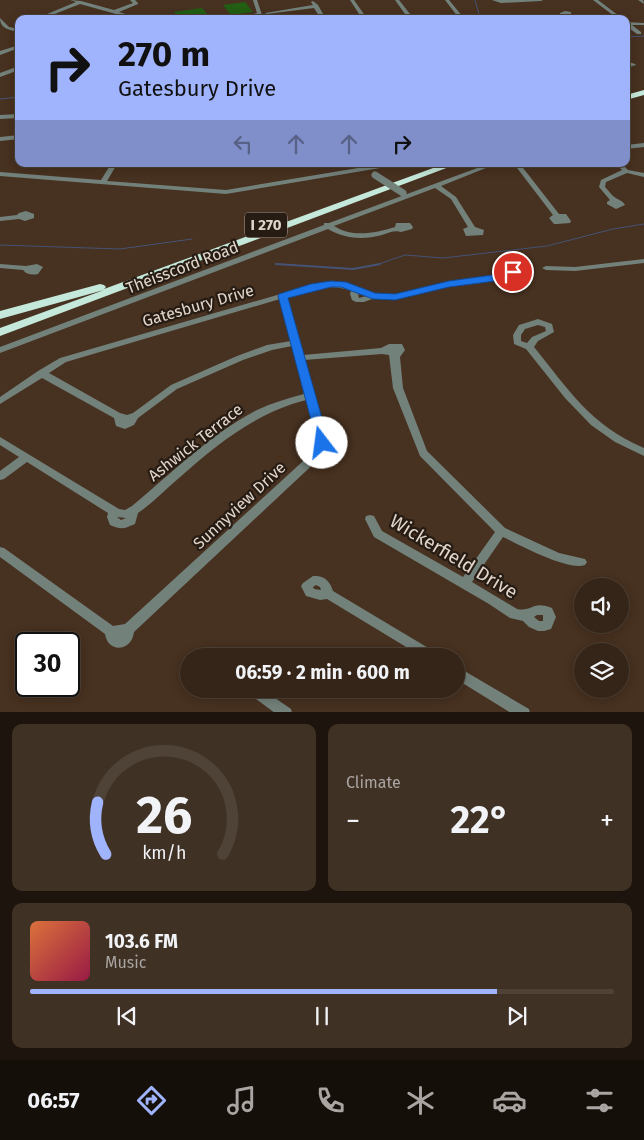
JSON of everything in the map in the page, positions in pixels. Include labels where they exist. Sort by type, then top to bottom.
[{"type":"highway","points":[[630,90],[644,85]]},
{"type":"highway","points":[[630,97],[644,92]]},
{"type":"highway","name":"I 270","points":[[0,323],[425,167]]},
{"type":"highway","name":"I 270","points":[[0,332],[444,167]]},
{"type":"highway","points":[[0,315],[100,287]]},
{"type":"highway","points":[[0,340],[65,316],[120,289]]},
{"type":"street","points":[[72,0],[125,15]]},
{"type":"street","points":[[114,12],[136,3],[132,0]]},
{"type":"street","points":[[255,0],[260,14],[256,15]]},
{"type":"street","points":[[312,0],[322,15]]},
{"type":"street","points":[[348,0],[352,0],[362,15]]},
{"type":"street","points":[[397,0],[408,15]]},
{"type":"street","points":[[447,0],[459,15]]},
{"type":"street","points":[[494,0],[501,2],[541,0]]},
{"type":"street","points":[[595,0],[616,15]]},
{"type":"street","points":[[640,0],[644,3]]},
{"type":"street","points":[[47,15],[81,2]]},
{"type":"street","points":[[267,13],[316,6]]},
{"type":"street","points":[[0,21],[7,28],[15,31]]},
{"type":"street","points":[[630,23],[644,24]]},
{"type":"street","points":[[7,28],[15,26]]},
{"type":"street","points":[[630,26],[639,33]]},
{"type":"street","points":[[0,53],[15,47]]},
{"type":"street","points":[[0,75],[15,69]]},
{"type":"street","points":[[0,117],[15,116]]},
{"type":"street","points":[[0,139],[15,137]]},
{"type":"street","points":[[630,147],[644,145]]},
{"type":"street","points":[[100,182],[111,167]]},
{"type":"street","points":[[0,174],[226,192],[376,167]]},
{"type":"street","name":"Theisscord Road","points":[[0,350],[406,195],[436,186],[485,167]]},
{"type":"street","points":[[519,167],[557,216]]},
{"type":"street","points":[[622,167],[626,171],[644,175]]},
{"type":"street","points":[[366,169],[406,195]]},
{"type":"street","points":[[613,201],[602,186],[602,181],[626,171]]},
{"type":"street","points":[[436,186],[454,198],[472,228]]},
{"type":"street","points":[[0,218],[20,218]]},
{"type":"street","points":[[327,225],[337,232],[357,236],[372,236],[398,228]]},
{"type":"street","points":[[546,268],[575,269],[644,261]]},
{"type":"street","points":[[0,266],[28,268]]},
{"type":"street","name":"Gatesbury Drive","points":[[0,401],[55,364],[75,355],[315,286],[343,284],[356,289],[354,294],[356,300],[364,300],[373,296],[395,297],[449,284],[503,277]]},
{"type":"street","name":"Sunnyview Drive","points":[[0,551],[111,632],[111,637],[115,642],[122,642],[128,638],[128,630],[317,454],[322,443],[283,296]]},
{"type":"street","points":[[41,373],[119,416],[119,424],[125,426],[131,423],[134,416],[181,384],[270,346],[296,342]]},
{"type":"street","points":[[529,347],[580,409],[595,424],[622,442],[644,452]]},
{"type":"street","points":[[300,358],[382,351],[392,352],[395,356],[398,388],[423,453],[501,531],[557,557],[581,562]]},
{"type":"street","name":"Ashwick Terrace","points":[[0,440],[114,512],[112,517],[114,522],[121,525],[130,520],[133,511],[240,423],[264,410],[294,399],[310,396]]},
{"type":"street","points":[[0,476],[26,457]]},
{"type":"street","name":"Wickerfield Drive","points":[[370,519],[378,534],[514,614],[526,616]]},
{"type":"street","points":[[465,584],[501,531]]},
{"type":"street","points":[[328,594],[418,648]]},
{"type":"street","points":[[465,677],[524,712]]},
{"type":"street","points":[[265,698],[286,712]]},
{"type":"green space","points":[[245,2],[253,12],[231,15],[223,5]]},
{"type":"green space","points":[[202,8],[208,15],[176,15],[174,12]]},
{"type":"waterway","points":[[475,0],[479,14]]},
{"type":"waterway","points":[[630,37],[644,36]]},
{"type":"waterway","points":[[0,99],[15,97]]},
{"type":"waterway","points":[[378,264],[405,255],[443,258],[547,246],[613,229],[644,224]]},
{"type":"waterway","points":[[0,245],[120,249],[192,239]]},
{"type":"waterway","points":[[295,265],[276,264],[353,269],[378,264]]},
{"type":"route","points":[[322,443],[283,296],[315,286],[343,284],[373,296],[382,298],[395,297],[449,284],[503,277],[513,272]]}]
